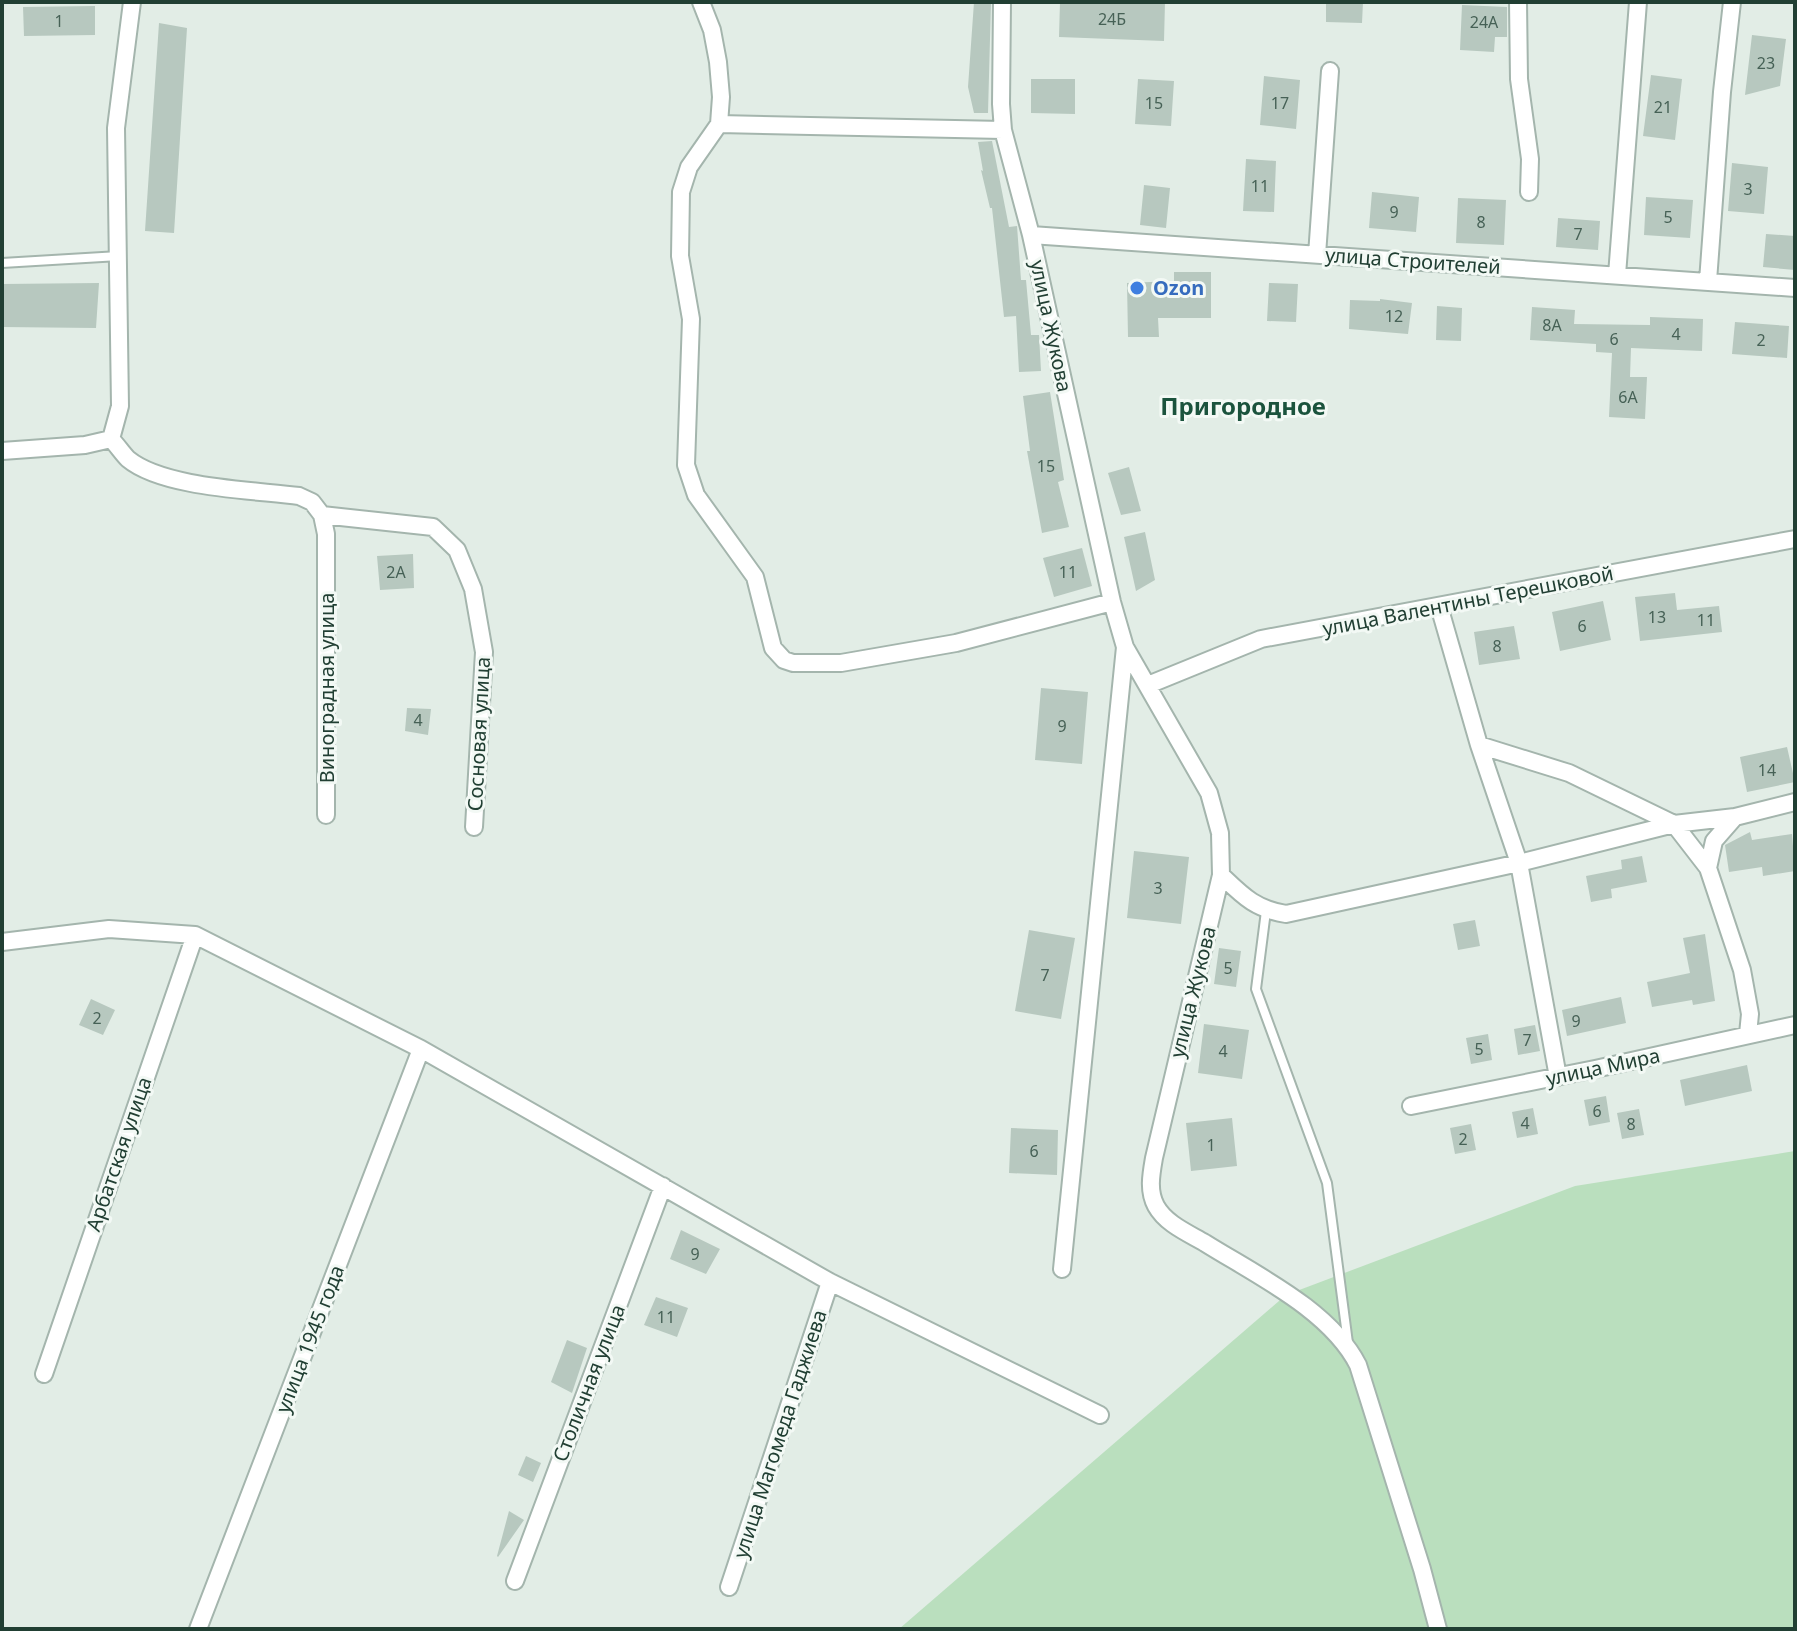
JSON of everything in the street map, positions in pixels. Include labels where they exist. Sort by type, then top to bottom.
[{"type":"street","points":[[111,439],[120,406],[116,128],[132,2]]},
{"type":"street","points":[[701,2],[712,30],[718,62],[719,124],[689,167],[681,192],[680,256],[691,319],[686,465],[696,495],[755,577],[777,655],[793,663],[841,663],[956,643],[1112,602]]},
{"type":"street","name":"улица Жукова","points":[[1002,2],[1003,130],[1031,235],[1112,602],[1125,647],[1209,793],[1220,833],[1221,875],[1154,1158],[1150,1180],[1152,1196],[1166,1220],[1282,1291],[1332,1328],[1348,1345]]},
{"type":"street","points":[[1518,2],[1519,79],[1530,159],[1529,192]]},
{"type":"street","points":[[1617,275],[1638,2]]},
{"type":"street","points":[[1708,281],[1732,2]]},
{"type":"street","points":[[1317,255],[1330,71]]},
{"type":"street","points":[[719,124],[1003,130]]},
{"type":"street","name":"улица Строителей","points":[[1031,235],[1795,288]]},
{"type":"street","points":[[2,451],[85,445],[111,439]]},
{"type":"street","points":[[111,439],[128,459],[154,474],[185,482],[299,496],[312,502],[322,515]]},
{"type":"street","name":"Виноградная улица","points":[[322,515],[327,561],[326,815]]},
{"type":"street","name":"Сосновая улица","points":[[322,515],[433,527],[457,550],[473,589],[484,652],[474,827]]},
{"type":"street","name":"улица Валентины Терешковой","points":[[1148,685],[1261,639],[1795,539]]},
{"type":"street","points":[[1439,606],[1479,745],[1519,863],[1558,1077]]},
{"type":"street","name":"улица Жукова","points":[[1062,1269],[1125,647]]},
{"type":"street","points":[[1479,745],[1569,773],[1674,824],[1708,868],[1742,970],[1750,1014],[1748,1034]]},
{"type":"street","points":[[1221,875],[1249,901],[1266,911],[1286,914],[1519,863],[1674,824],[1735,817],[1795,802]]},
{"type":"street","points":[[1708,868],[1714,841],[1735,817]]},
{"type":"street","points":[[2,942],[109,929],[195,935],[421,1049],[830,1282],[1100,1415]]},
{"type":"street","name":"Арбатская улица","points":[[44,1374],[195,935]]},
{"type":"street","name":"улица Мира","points":[[1411,1106],[1795,1025]]},
{"type":"street","name":"улица 1945 года","points":[[198,1629],[421,1049]]},
{"type":"street","name":"Столичная улица","points":[[515,1581],[663,1186]]},
{"type":"street","name":"улица Магомеда Гаджиева","points":[[729,1587],[830,1282]]},
{"type":"street","points":[[1348,1345],[1358,1365],[1438,1629]]},
{"type":"lane","points":[[2,263],[119,256]]},
{"type":"lane","points":[[1266,911],[1256,989],[1327,1183],[1348,1345]]},
{"type":"green space","points":[[1795,1151],[1795,1629],[899,1629],[1286,1295],[1575,1186]]},
{"type":"building","points":[[974,2],[991,2],[988,113],[974,113],[968,87]]},
{"type":"building","points":[[1060,2],[1165,2],[1164,41],[1059,37]]},
{"type":"building","points":[[1326,2],[1363,2],[1362,23],[1326,22]]},
{"type":"building","points":[[1462,5],[1507,7],[1507,37],[1495,37],[1494,52],[1460,50]]},
{"type":"building","points":[[95,6],[95,35],[24,36],[23,7]]},
{"type":"building","points":[[159,23],[187,28],[174,233],[145,231]]},
{"type":"building","points":[[1752,35],[1786,39],[1780,86],[1745,95]]},
{"type":"building","points":[[1651,75],[1682,79],[1675,140],[1643,136]]},
{"type":"building","points":[[1264,76],[1300,80],[1296,129],[1260,125]]},
{"type":"building","points":[[1031,79],[1075,79],[1075,114],[1031,113]]},
{"type":"building","points":[[1138,79],[1174,81],[1171,126],[1135,124]]},
{"type":"building","points":[[992,141],[1009,227],[1017,226],[1021,280],[1026,280],[1031,335],[1039,335],[1041,371],[1019,372],[1016,316],[1004,317],[992,208],[981,170],[978,142]]},
{"type":"building","points":[[1246,159],[1276,161],[1274,212],[1243,211]]},
{"type":"building","points":[[1732,163],[1768,167],[1764,214],[1728,211]]},
{"type":"building","points":[[1144,185],[1170,188],[1166,228],[1140,225]]},
{"type":"building","points":[[1372,192],[1419,197],[1416,232],[1369,228]]},
{"type":"building","points":[[1646,197],[1693,200],[1690,238],[1644,235]]},
{"type":"building","points":[[1458,198],[1506,200],[1504,245],[1456,243]]},
{"type":"building","points":[[1558,218],[1600,221],[1598,250],[1556,247]]},
{"type":"building","points":[[1766,234],[1795,236],[1795,270],[1763,267]]},
{"type":"building","points":[[1174,272],[1211,272],[1211,318],[1158,318],[1159,337],[1128,337],[1127,283],[1174,281]]},
{"type":"building","points":[[99,283],[96,328],[2,327],[2,284]]},
{"type":"building","points":[[1269,283],[1298,284],[1296,322],[1267,321]]},
{"type":"building","points":[[1380,299],[1412,303],[1408,334],[1349,329],[1350,300]]},
{"type":"building","points":[[1437,306],[1462,308],[1461,341],[1436,340]]},
{"type":"building","points":[[1532,307],[1575,310],[1574,324],[1650,325],[1650,317],[1703,319],[1702,351],[1631,348],[1630,377],[1647,377],[1645,419],[1609,417],[1612,353],[1596,352],[1596,344],[1530,340]]},
{"type":"building","points":[[1735,322],[1789,326],[1787,358],[1732,354]]},
{"type":"building","points":[[1050,392],[1064,480],[1058,482],[1069,527],[1042,533],[1027,451],[1030,451],[1023,396]]},
{"type":"building","points":[[1129,467],[1141,511],[1121,515],[1108,473]]},
{"type":"building","points":[[1145,532],[1155,580],[1136,591],[1124,537]]},
{"type":"building","points":[[1082,548],[1092,586],[1054,597],[1043,558]]},
{"type":"building","points":[[413,554],[414,588],[380,590],[377,556]]},
{"type":"building","points":[[1675,593],[1677,610],[1719,606],[1722,632],[1640,641],[1635,597]]},
{"type":"building","points":[[1603,601],[1611,640],[1560,651],[1552,612]]},
{"type":"building","points":[[1514,626],[1520,659],[1479,665],[1474,632]]},
{"type":"building","points":[[1041,688],[1088,692],[1082,764],[1035,760]]},
{"type":"building","points":[[407,708],[431,709],[428,735],[405,731]]},
{"type":"building","points":[[1787,747],[1795,782],[1747,792],[1740,757]]},
{"type":"building","points":[[1750,832],[1752,840],[1792,834],[1795,871],[1763,876],[1762,867],[1729,872],[1725,845]]},
{"type":"building","points":[[1134,851],[1189,857],[1181,924],[1127,918]]},
{"type":"building","points":[[1642,856],[1647,882],[1611,889],[1612,898],[1591,902],[1586,876],[1622,869],[1621,860]]},
{"type":"building","points":[[1475,920],[1480,946],[1458,950],[1453,924]]},
{"type":"building","points":[[1029,930],[1075,938],[1061,1019],[1015,1011]]},
{"type":"building","points":[[1705,934],[1715,1001],[1693,1005],[1692,1000],[1652,1007],[1647,982],[1690,973],[1683,938]]},
{"type":"building","points":[[1219,948],[1241,951],[1236,987],[1214,984]]},
{"type":"building","points":[[1621,997],[1626,1023],[1567,1036],[1562,1010]]},
{"type":"building","points":[[91,999],[115,1010],[103,1035],[79,1025]]},
{"type":"building","points":[[1204,1024],[1249,1030],[1242,1079],[1198,1073]]},
{"type":"building","points":[[1535,1025],[1540,1051],[1518,1055],[1514,1029]]},
{"type":"building","points":[[1488,1034],[1492,1060],[1471,1064],[1466,1038]]},
{"type":"building","points":[[1747,1065],[1752,1091],[1685,1106],[1680,1080]]},
{"type":"building","points":[[1606,1096],[1610,1122],[1589,1126],[1584,1100]]},
{"type":"building","points":[[1533,1108],[1538,1134],[1517,1138],[1512,1112]]},
{"type":"building","points":[[1639,1109],[1644,1135],[1622,1139],[1617,1113]]},
{"type":"building","points":[[1232,1118],[1237,1166],[1191,1171],[1186,1123]]},
{"type":"building","points":[[1471,1124],[1476,1150],[1455,1154],[1450,1128]]},
{"type":"building","points":[[1011,1128],[1058,1130],[1057,1175],[1009,1173]]},
{"type":"building","points":[[681,1230],[720,1249],[706,1274],[670,1259]]},
{"type":"building","points":[[656,1297],[688,1308],[677,1337],[644,1325]]},
{"type":"building","points":[[567,1340],[587,1348],[572,1393],[551,1382]]},
{"type":"building","points":[[526,1456],[541,1463],[533,1482],[518,1475]]},
{"type":"building","points":[[509,1511],[524,1520],[498,1557],[497,1556]]},
{"type":"place","name":"Ozon","points":[[1137,288]]},
{"type":"district","name":"Пригородное","points":[[1243,407]]}]
